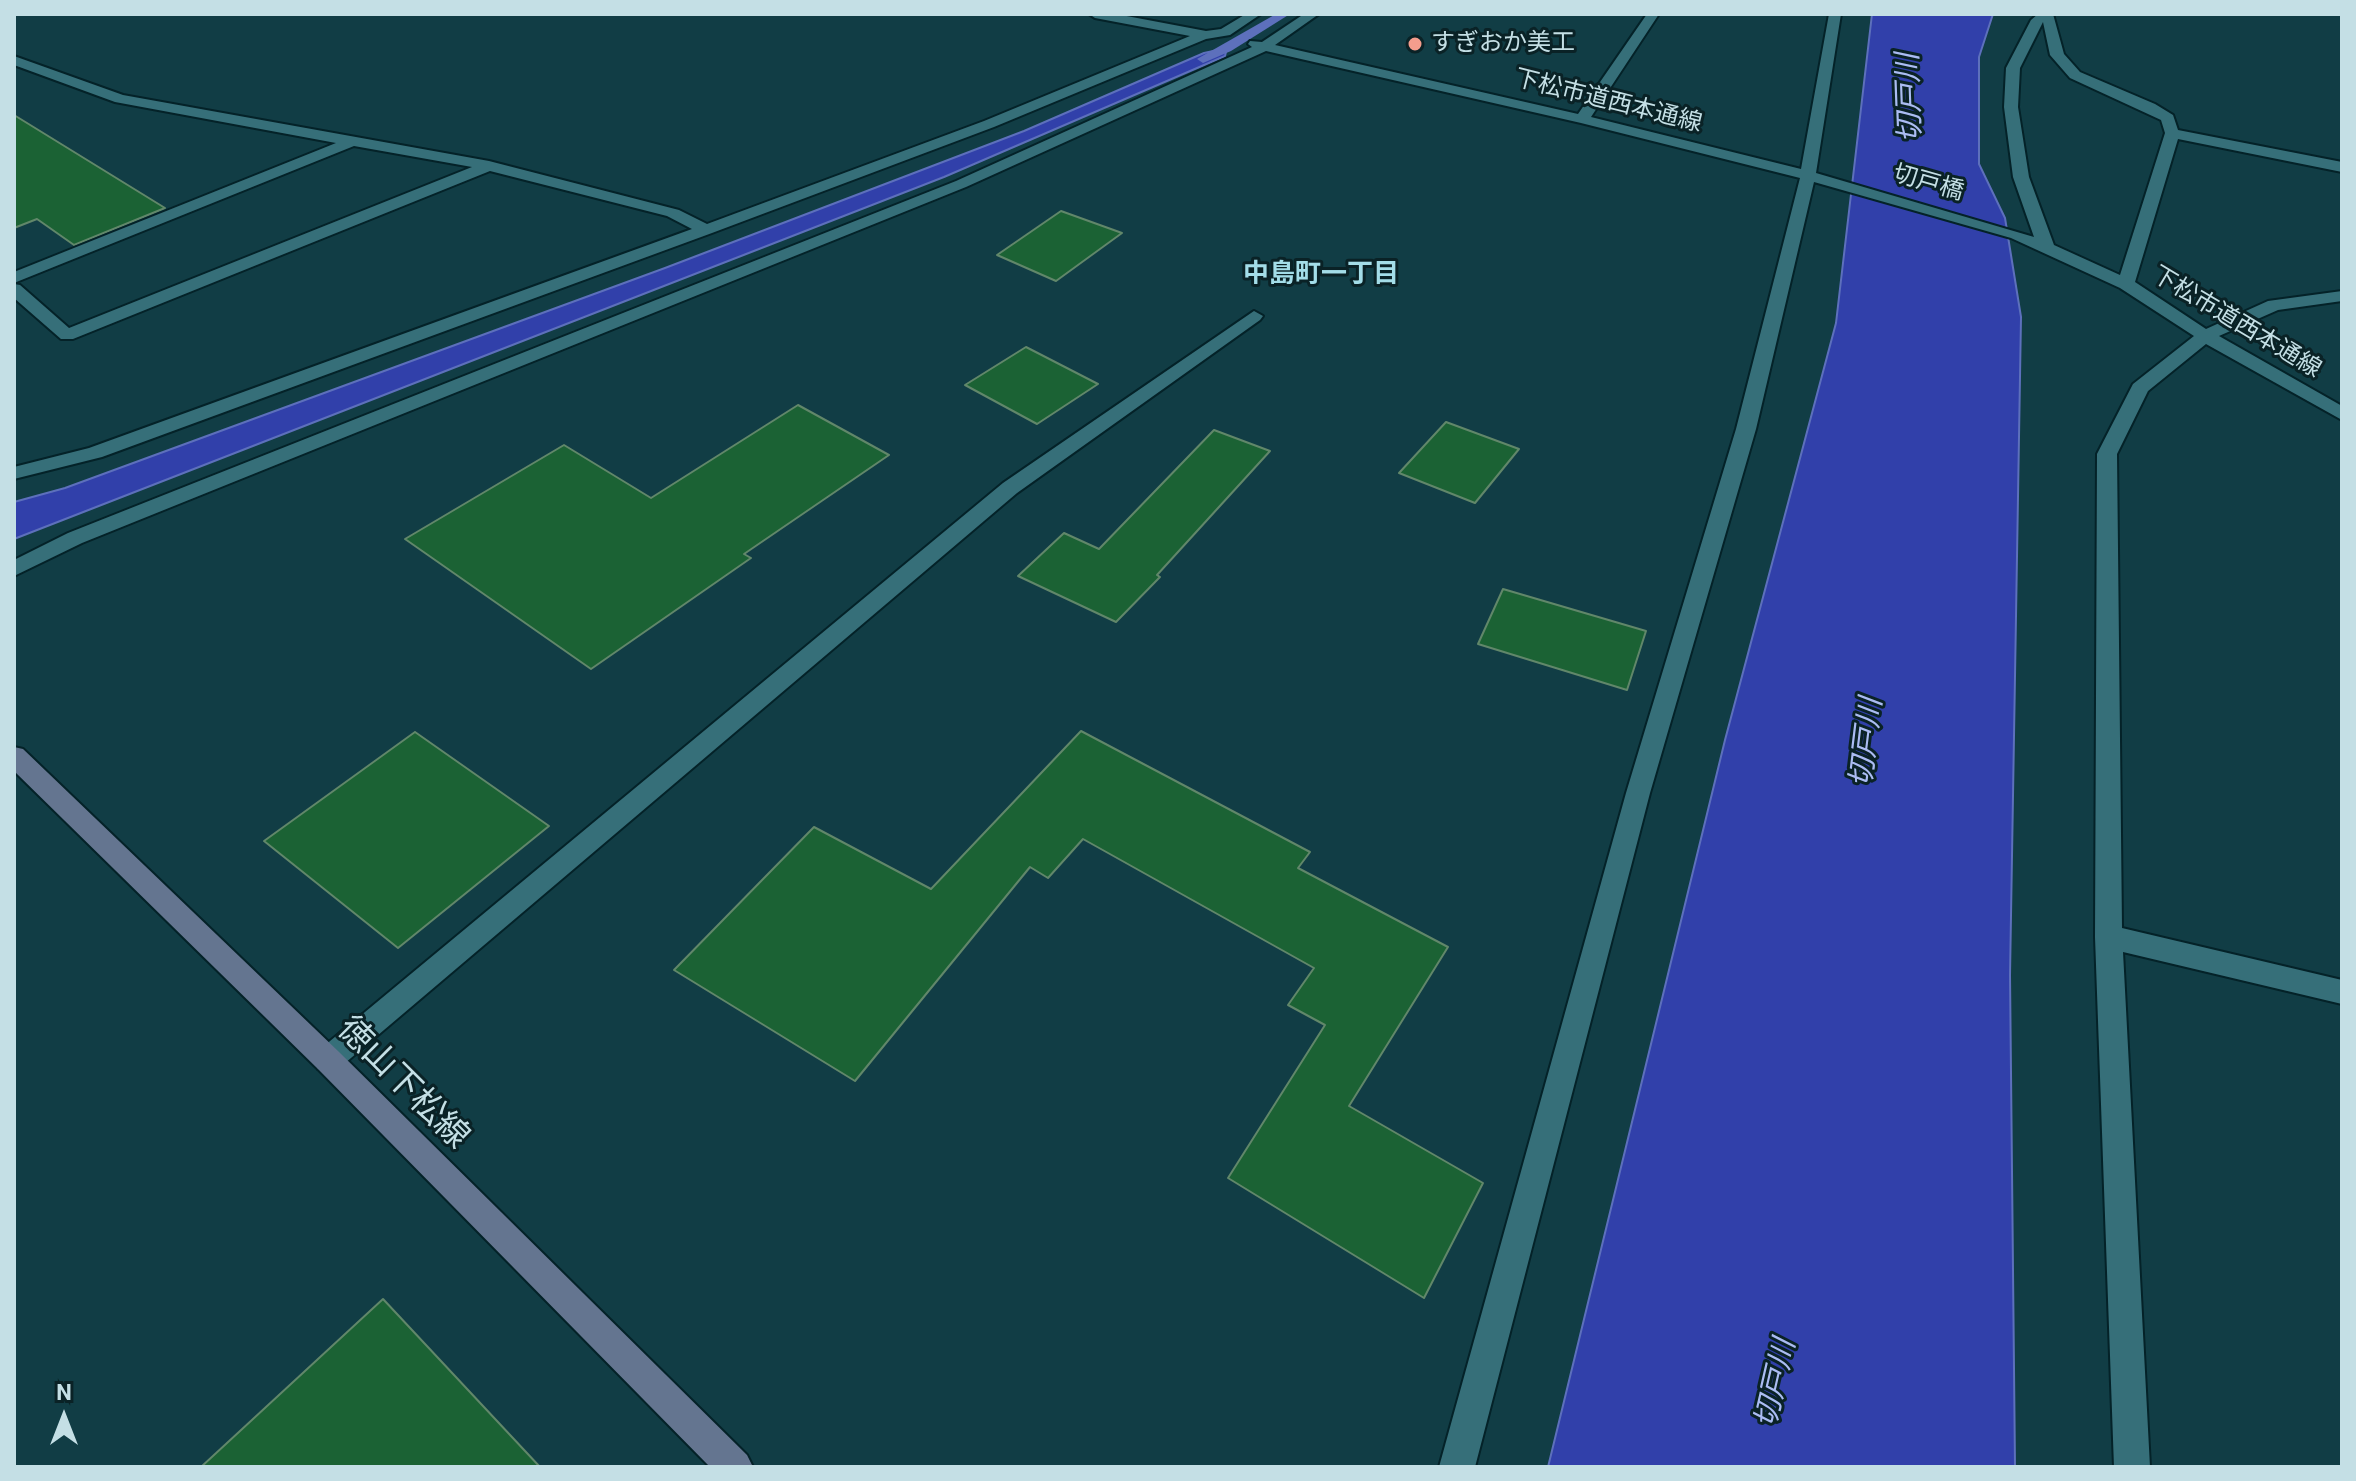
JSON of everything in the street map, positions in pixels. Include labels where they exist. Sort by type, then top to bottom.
[{"type":"main road","name":"徳山下松線","points":[[14,756],[328,1060],[735,1467]]},
{"type":"street","name":"下松市道西本通線","points":[[1095,14],[1258,45],[1582,119],[1817,178]]},
{"type":"street","points":[[14,473],[95,453],[706,230],[989,124],[1203,35],[1225,32],[1255,14]]},
{"type":"street","points":[[14,569],[90,532],[961,184],[1258,45],[1313,14]]},
{"type":"street","points":[[1582,119],[1653,14]]},
{"type":"street","points":[[1457,1467],[1638,793],[1817,178],[1835,14]]},
{"type":"street","points":[[2046,247],[2021,177],[2011,107],[2013,68],[2037,20],[2047,14],[2057,55],[2075,75],[2150,107],[2168,118],[2172,133],[2126,284]]},
{"type":"street","points":[[14,60],[120,99],[489,166],[673,213],[706,230]]},
{"type":"street","points":[[2172,133],[2342,167]]},
{"type":"street","points":[[14,278],[356,140]]},
{"type":"street","points":[[14,289],[67,335],[489,166]]},
{"type":"street","name":"切戸橋","points":[[1817,178],[2017,235]]},
{"type":"street","name":"下松市道西本通線","points":[[2017,235],[2126,284],[2205,336],[2342,414]]},
{"type":"street","points":[[2132,1467],[2109,937],[2107,454],[2140,388],[2205,336],[2274,305],[2342,296]]},
{"type":"street","points":[[328,1060],[1010,488],[1254,316]]},
{"type":"street","points":[[2109,937],[2342,992]]},
{"type":"water","name":"切戸川","points":[[1872,14],[1993,14],[1979,57],[1979,164],[2005,218],[2021,317],[2010,975],[2015,1467],[1548,1467],[1725,740],[1836,323]]},
{"type":"water","points":[[1227,48],[1225,56],[944,177],[14,539],[14,502],[65,488],[665,268],[1024,131],[1204,53]]},
{"type":"building","points":[[14,115],[165,208],[74,245],[37,219],[14,228]]},
{"type":"building","points":[[1061,211],[1122,233],[1056,281],[997,255]]},
{"type":"building","points":[[1026,347],[1098,384],[1037,424],[965,385]]},
{"type":"building","points":[[798,405],[889,455],[744,554],[751,558],[591,669],[405,539],[564,445],[651,498]]},
{"type":"building","points":[[1446,422],[1519,449],[1475,503],[1399,473]]},
{"type":"building","points":[[1214,430],[1270,451],[1157,575],[1160,577],[1116,622],[1018,576],[1064,533],[1099,549]]},
{"type":"building","points":[[1503,589],[1646,631],[1627,690],[1478,644]]},
{"type":"building","points":[[1081,731],[1310,852],[1298,868],[1448,947],[1349,1106],[1483,1183],[1424,1298],[1228,1178],[1325,1025],[1288,1005],[1314,968],[1083,839],[1048,878],[1030,867],[855,1081],[674,970],[814,827],[931,889]]},
{"type":"building","points":[[415,732],[549,826],[398,948],[264,841]]},
{"type":"building","points":[[383,1299],[540,1467],[201,1467]]},
{"type":"waterway","points":[[1203,59],[1284,14]]},
{"type":"place","name":"すぎおか美工","points":[[1415,44]]},
{"type":"district","name":"中島町一丁目","points":[[1321,275]]}]
